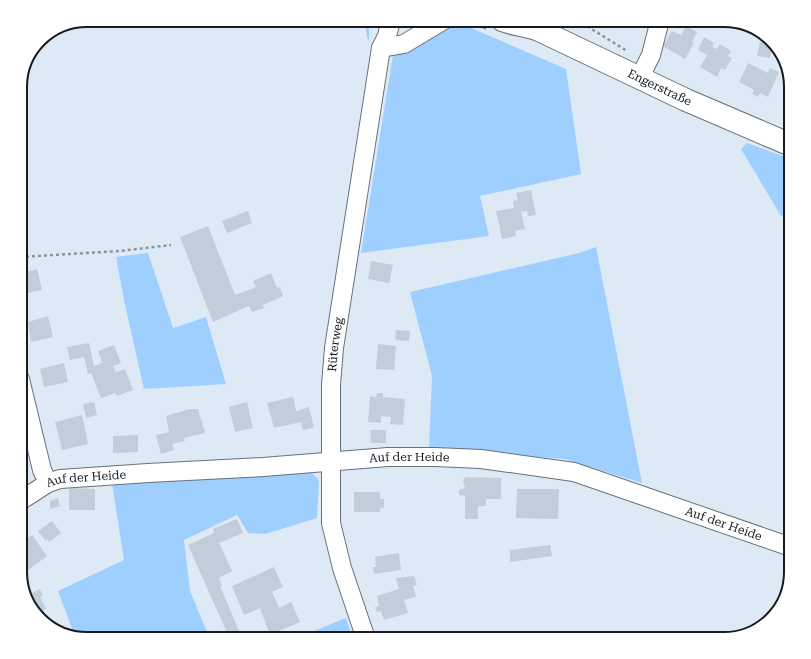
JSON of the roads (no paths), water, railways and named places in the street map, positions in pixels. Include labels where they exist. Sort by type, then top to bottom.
[{"type":"main road","name":"Engerstraße","points":[[534,27],[686,100],[784,142]]},
{"type":"street","name":"Rüterweg","points":[[378,27],[378,36],[381,48]]},
{"type":"street","name":"Rüterweg","points":[[364,632],[335,544],[331,522],[331,385],[334,348],[381,48],[389,27]]},
{"type":"street","points":[[381,48],[404,44],[432,27]]},
{"type":"street","points":[[640,78],[651,55],[658,27]]},
{"type":"street","points":[[27,409],[42,470],[48,482]]},
{"type":"street","name":"Auf der Heide","points":[[27,496],[48,482],[60,479],[263,467],[388,457],[435,457],[516,463],[574,472],[784,546]]}]
